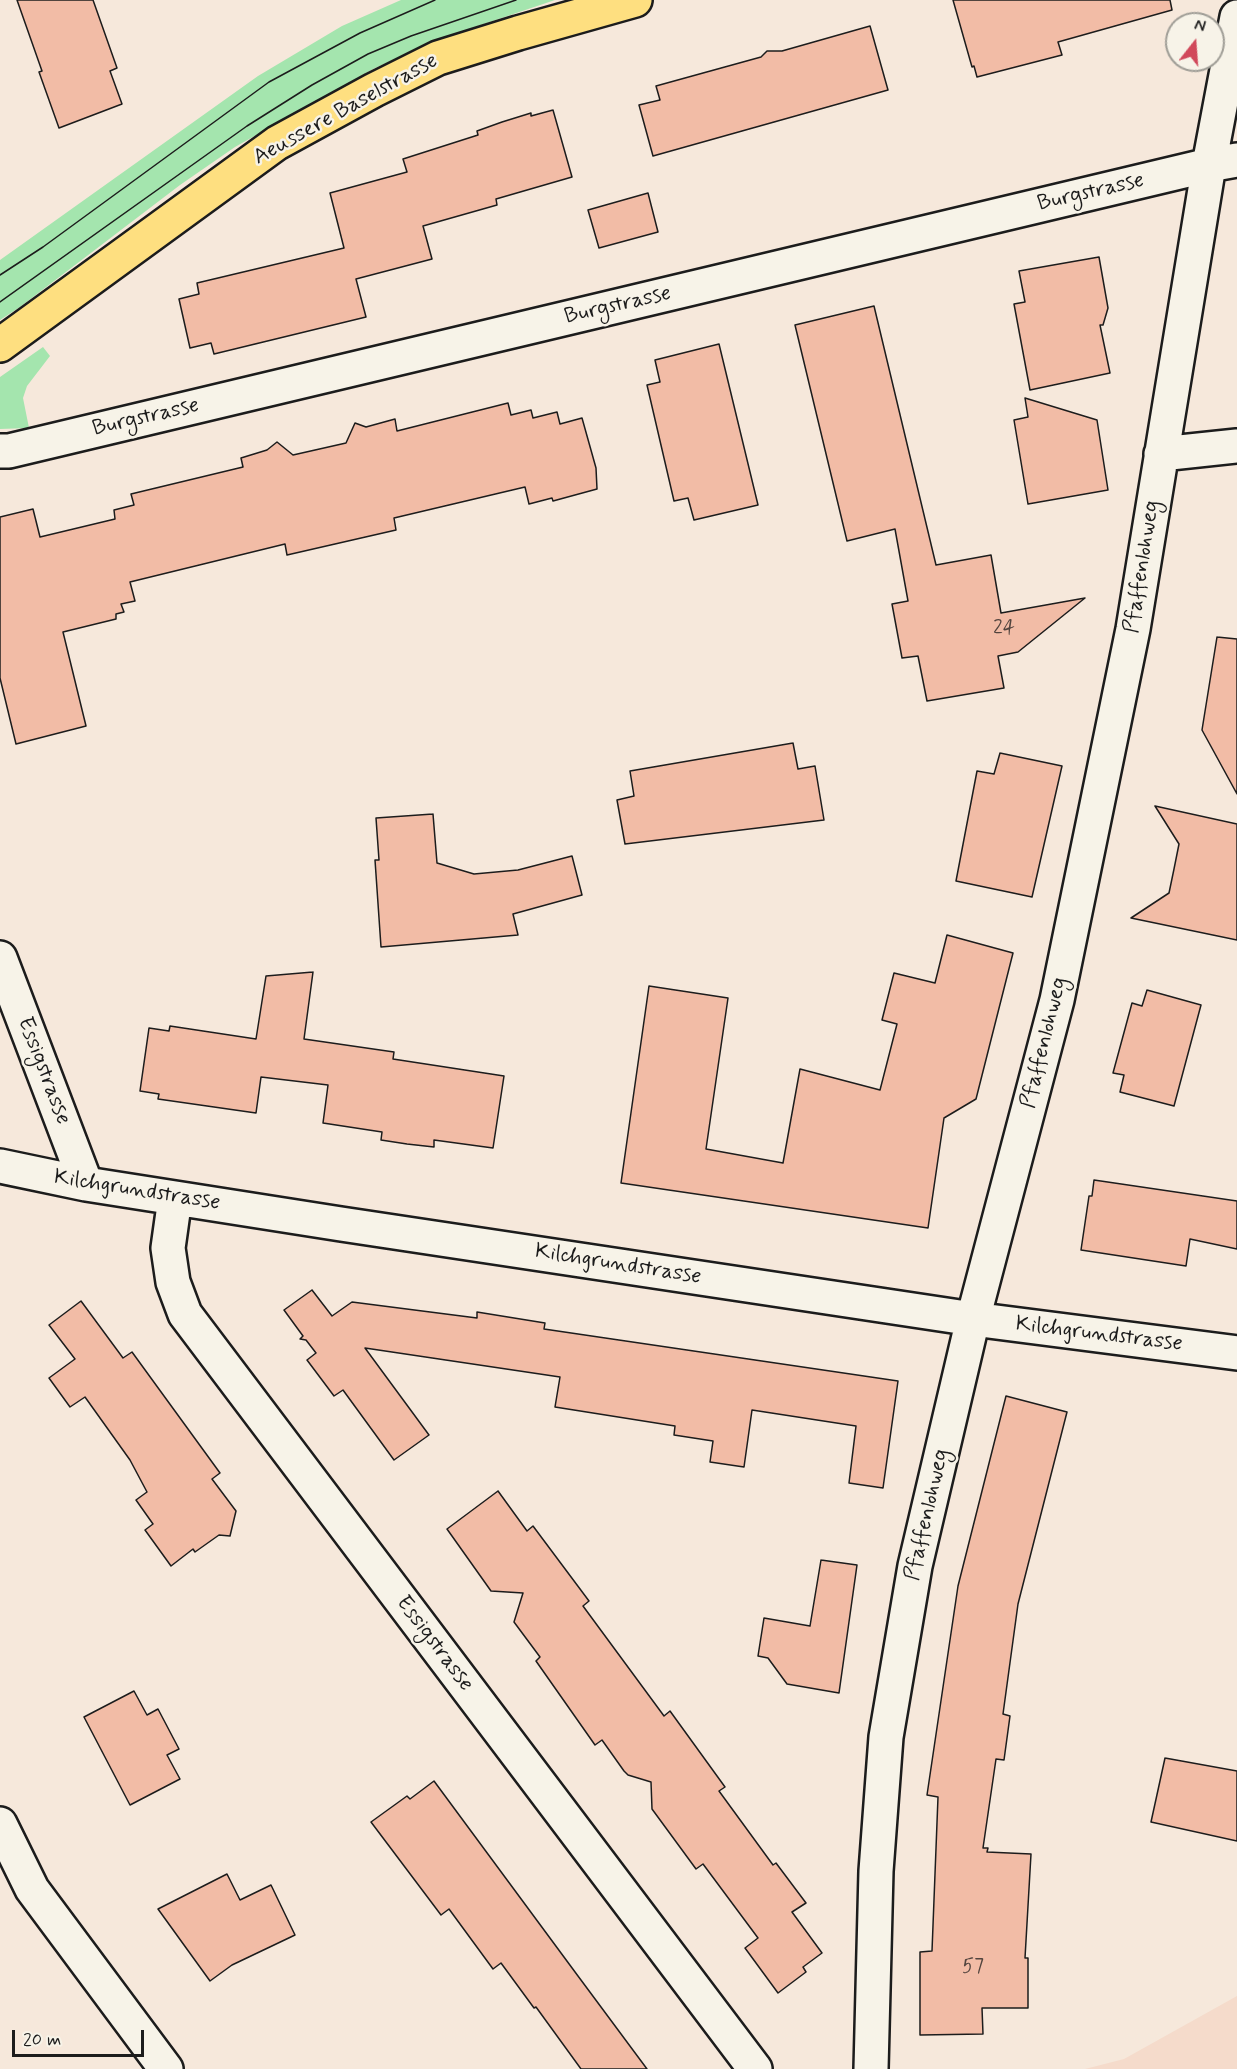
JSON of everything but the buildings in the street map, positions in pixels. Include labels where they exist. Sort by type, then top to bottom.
[{"type":"main road","name":"Aeussere Baselstrasse","points":[[0,345],[277,143],[374,90],[438,58],[634,0]]},
{"type":"street","name":"Pfaffenlohweg","points":[[871,2069],[876,1871],[886,1737],[915,1566],[973,1318],[1057,1000],[1133,629],[1161,454],[1223,162],[1237,17]]},
{"type":"street","name":"Burgstrasse","points":[[0,451],[19,449],[1223,162]]},
{"type":"street","points":[[1161,454],[1237,446]]},
{"type":"street","name":"Essigstrasse","points":[[0,958],[86,1184]]},
{"type":"street","name":"Kilchgrundstrasse","points":[[0,1166],[86,1184],[175,1198],[973,1318],[1237,1353]]},
{"type":"street","name":"Essigstrasse","points":[[175,1198],[168,1248],[173,1282],[185,1314],[755,2069]]},
{"type":"street","points":[[0,1824],[32,1889],[166,2069]]},
{"type":"shaded area","points":[[1237,1996],[1237,2069],[1085,2069],[1124,2059]]},
{"type":"green space","points":[[401,0],[555,0],[454,34],[375,68],[235,147],[180,185],[0,320],[0,260],[258,76],[342,26]]},
{"type":"green space","points":[[43,347],[50,356],[27,386],[23,398],[29,428],[0,429],[0,377]]},
{"type":"tram line","points":[[0,275],[43,247],[269,82],[360,33],[435,0]]},
{"type":"tram line","points":[[0,302],[247,126],[312,85],[368,54],[411,36],[516,0]]}]
